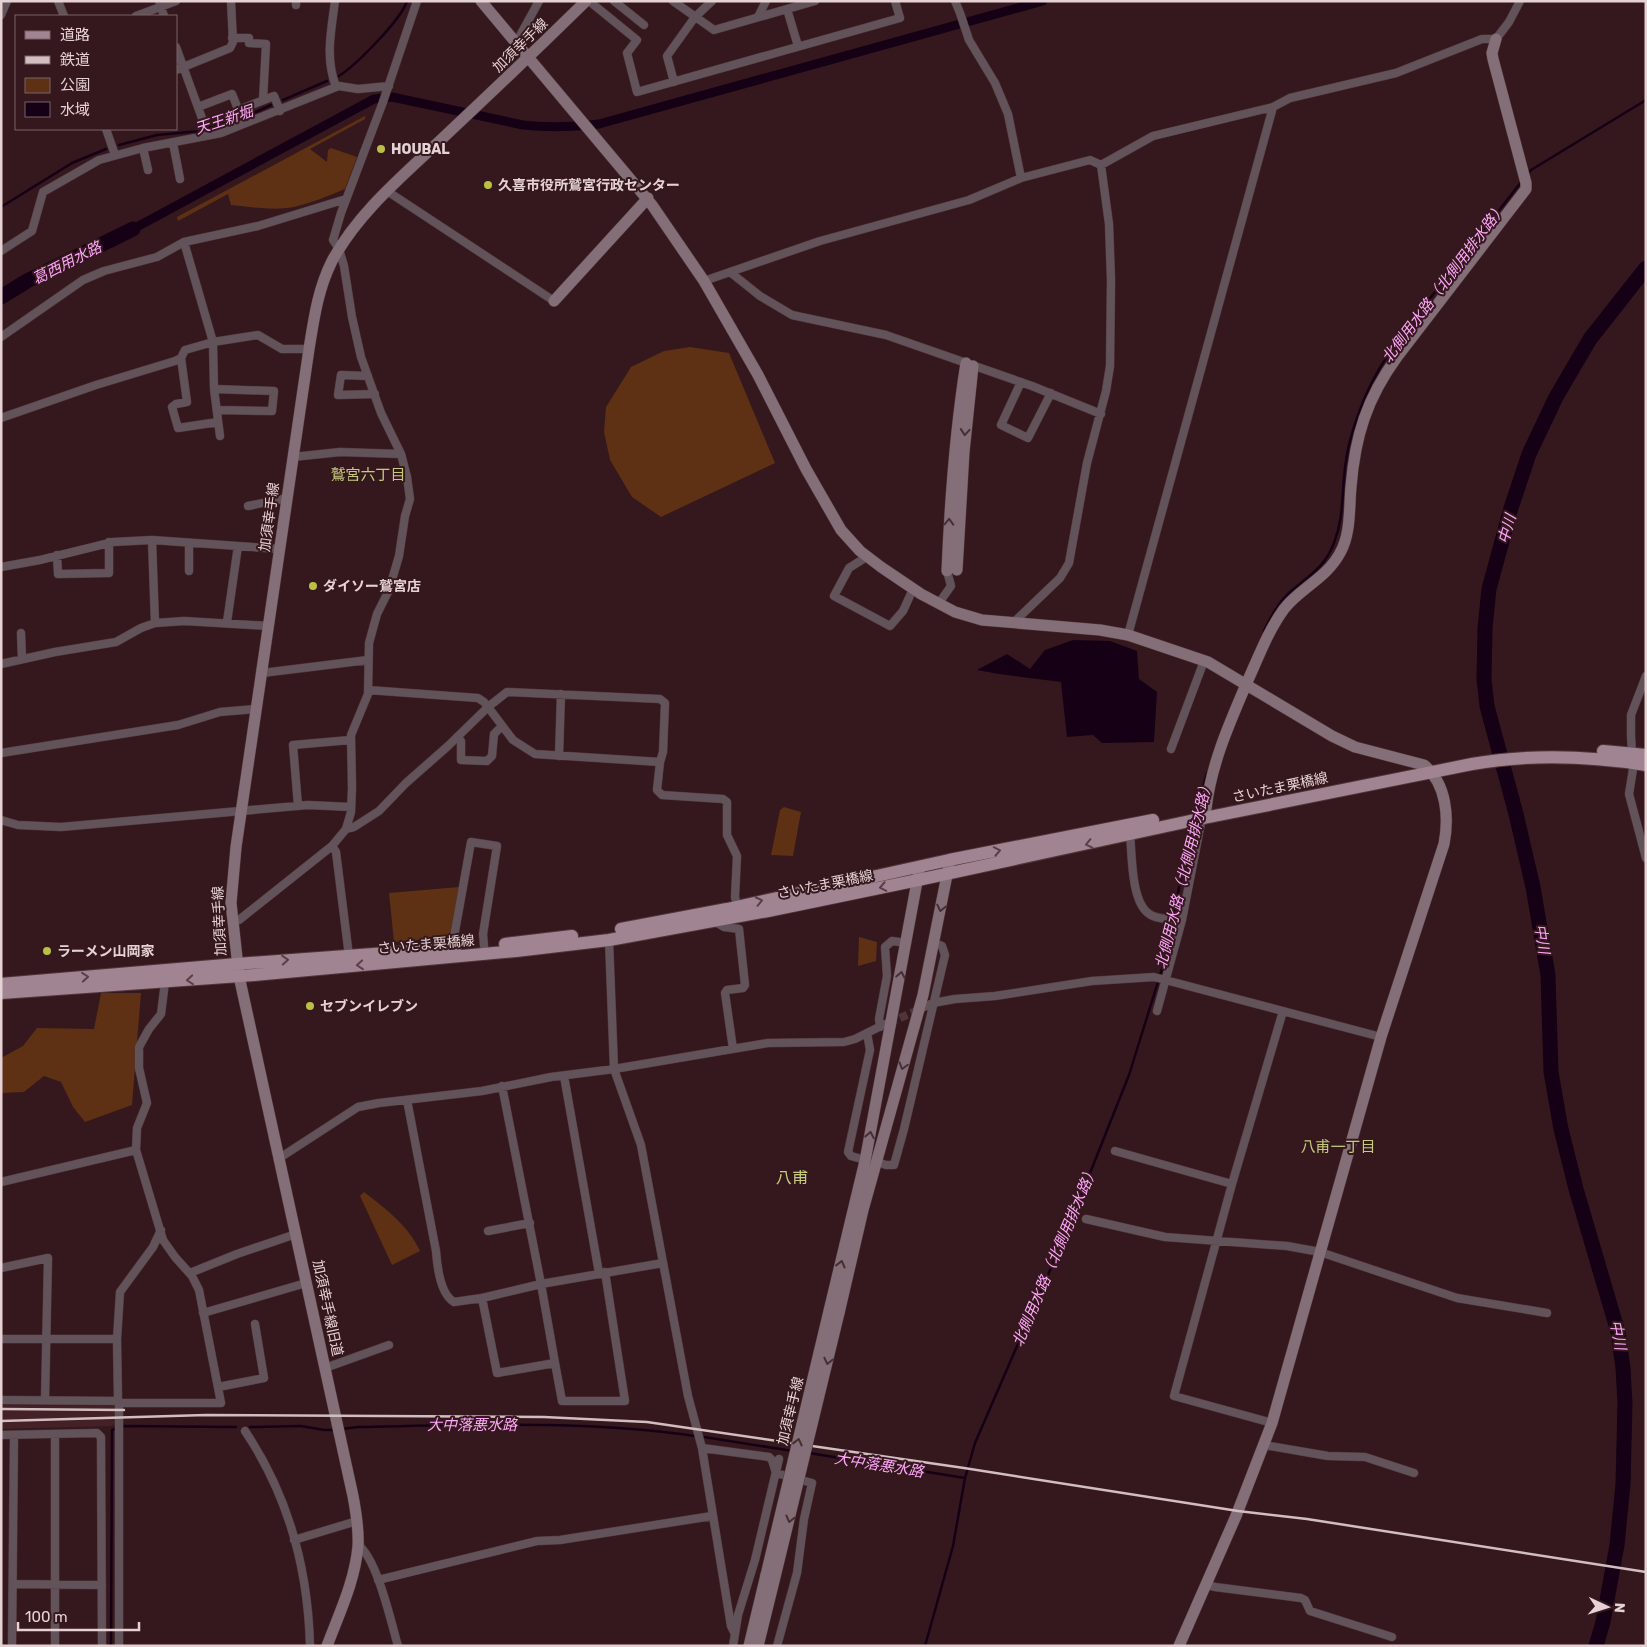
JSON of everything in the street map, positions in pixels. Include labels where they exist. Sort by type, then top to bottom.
[{"type":"main road","name":"さいたま栗橋線","points":[[1,984],[516,951],[609,940],[712,916],[737,906],[949,860],[1198,815],[1472,760],[1527,755],[1632,758],[1646,755]]},
{"type":"main road","name":"さいたま栗橋線","points":[[1632,758],[1646,765]]},
{"type":"main road","name":"さいたま栗橋線","points":[[1,993],[165,982],[238,970],[349,956],[484,946],[712,916],[948,874],[1130,834],[1198,815]]},
{"type":"street","points":[[1,4],[8,1]]},
{"type":"street","points":[[1,15],[8,1]]},
{"type":"street","points":[[58,1],[64,15]]},
{"type":"street","points":[[138,15],[160,4],[176,1]]},
{"type":"street","points":[[203,121],[180,68],[230,48],[233,42],[231,1]]},
{"type":"street","points":[[335,1],[329,61],[336,87]]},
{"type":"street","points":[[232,921],[239,920],[332,846],[346,829],[351,808],[350,740],[353,728],[367,698],[369,644],[377,614],[389,590],[399,556],[410,499],[401,454],[381,413],[359,349],[344,266],[339,249],[333,240],[346,199],[388,89],[417,1]]},
{"type":"street","points":[[481,1],[648,198],[704,280],[758,375],[806,469],[841,530],[868,556],[914,589],[955,612],[982,620],[1100,630],[1128,635],[1204,661],[1332,736],[1355,747],[1428,768],[1439,785],[1445,802],[1446,830],[1439,861],[1381,1037],[1272,1423],[1207,1585],[1179,1646]]},
{"type":"street","points":[[516,42],[539,1]]},
{"type":"street","points":[[587,1],[637,40],[628,53],[637,92],[900,18],[895,1]]},
{"type":"street","name":"加須幸手線","points":[[238,970],[232,921],[231,885],[309,349],[317,300],[322,284],[339,249],[355,226],[387,191],[587,1]]},
{"type":"street","points":[[614,1],[644,25]]},
{"type":"street","points":[[673,1],[714,30],[815,1]]},
{"type":"street","points":[[674,82],[667,56],[695,17],[712,1]]},
{"type":"street","points":[[758,17],[766,1]]},
{"type":"street","points":[[954,1],[960,13],[968,40],[995,84],[1008,114],[1021,178]]},
{"type":"street","points":[[1157,1011],[1164,979],[1182,920],[1198,815],[1208,791],[1216,760],[1243,683],[1274,624],[1286,607],[1318,580],[1341,553],[1348,528],[1357,443],[1372,397],[1379,383],[1397,356],[1525,191],[1525,178],[1492,53],[1496,39],[1512,17],[1520,1]]},
{"type":"street","points":[[787,9],[798,46]]},
{"type":"street","points":[[232,38],[249,38],[249,43],[266,44],[263,100]]},
{"type":"street","points":[[1101,165],[1153,136],[1273,107],[1290,98],[1396,73],[1482,39],[1496,39]]},
{"type":"street","points":[[1,251],[32,231],[43,192],[96,161],[143,148],[221,133],[338,86],[358,89],[388,89]]},
{"type":"street","points":[[198,107],[232,94],[238,109],[274,96],[280,110]]},
{"type":"street","points":[[1128,635],[1273,107]]},
{"type":"street","points":[[106,130],[115,155]]},
{"type":"street","points":[[173,143],[180,179]]},
{"type":"street","points":[[143,148],[148,170]]},
{"type":"street","points":[[704,280],[820,241],[969,200],[1021,178],[1090,160],[1101,165]]},
{"type":"street","points":[[1013,624],[1060,578],[1069,563],[1087,463],[1101,414],[1110,366],[1111,280],[1109,224],[1101,165]]},
{"type":"street","points":[[387,191],[554,301],[648,198]]},
{"type":"street","points":[[1,337],[83,280],[104,271],[157,257],[184,242],[258,226],[346,199]]},
{"type":"street","points":[[184,242],[214,342],[214,389],[220,436]]},
{"type":"street","points":[[730,272],[760,296],[792,314],[886,335],[1051,393],[1101,414]]},
{"type":"street","points":[[1,418],[96,385],[175,362],[181,358],[185,350],[214,342],[258,335],[282,349],[309,349]]},
{"type":"street","points":[[181,358],[187,402],[176,404],[172,407],[178,428],[218,422]]},
{"type":"street","points":[[940,604],[950,586],[952,570],[953,459],[958,413],[969,365]]},
{"type":"street","points":[[368,376],[341,376],[338,395],[375,394]]},
{"type":"street","points":[[1021,382],[1001,425],[1028,438],[1051,393]]},
{"type":"street","points":[[214,389],[274,391],[272,411],[217,410]]},
{"type":"street","points":[[293,457],[340,452],[401,454]]},
{"type":"street","points":[[248,506],[287,498]]},
{"type":"street","points":[[1,567],[40,560],[109,542],[152,540],[280,549]]},
{"type":"street","points":[[152,540],[155,623]]},
{"type":"street","points":[[57,555],[58,574],[109,573],[109,542]]},
{"type":"street","points":[[189,543],[189,571]]},
{"type":"street","points":[[227,622],[238,546]]},
{"type":"street","points":[[868,556],[849,568],[834,596],[890,626],[904,611],[914,589]]},
{"type":"street","points":[[1,664],[116,642],[141,628],[155,623],[184,621],[227,622],[269,626]]},
{"type":"street","points":[[21,632],[22,659]]},
{"type":"street","points":[[262,673],[368,660]]},
{"type":"street","points":[[1171,748],[1204,661]]},
{"type":"street","points":[[1646,676],[1631,715],[1632,758],[1629,794],[1646,858]]},
{"type":"street","points":[[368,690],[478,698],[484,702],[513,740],[535,754],[660,762]]},
{"type":"street","points":[[346,829],[354,827],[379,810],[488,707],[507,692],[660,699],[665,703],[663,752],[657,790],[662,795],[723,799],[727,802],[727,835],[736,856],[735,897],[737,906]]},
{"type":"street","points":[[559,756],[561,694]]},
{"type":"street","points":[[1,754],[178,725],[220,712],[256,709]]},
{"type":"street","points":[[457,737],[461,741],[460,760],[487,761],[492,756],[494,734],[502,726]]},
{"type":"street","points":[[298,806],[293,746],[350,740]]},
{"type":"street","points":[[1,820],[18,825],[61,827],[298,806],[351,808]]},
{"type":"street","points":[[1130,834],[1135,884],[1142,907],[1149,914],[1159,918],[1182,920]]},
{"type":"street","points":[[452,948],[471,842],[497,846],[483,934],[484,946]]},
{"type":"street","points":[[332,846],[336,852],[349,956]]},
{"type":"street","points":[[871,1161],[923,995],[948,874],[949,860]]},
{"type":"street","points":[[871,1161],[920,867]]},
{"type":"street","points":[[712,916],[724,928],[739,929],[745,985],[743,988],[727,990],[725,993],[733,1049]]},
{"type":"street","points":[[609,940],[614,1069],[641,1145],[688,1396],[702,1448],[712,1516],[735,1634]]},
{"type":"street","points":[[278,1159],[358,1107],[482,1090],[768,1043],[844,1042],[855,1039],[882,1026],[879,1018],[887,976],[885,948],[892,941],[907,943]]},
{"type":"street","points":[[867,1033],[870,1050],[848,1152],[851,1156],[886,1165],[894,1165],[945,955],[942,946],[934,943]]},
{"type":"street","name":"加須幸手線旧道","points":[[238,970],[339,1430],[357,1521],[358,1545],[350,1586],[327,1646]]},
{"type":"street","points":[[924,1007],[933,1003],[955,999],[995,996],[1092,981],[1143,976],[1164,979],[1381,1037]]},
{"type":"street","points":[[1,1400],[221,1403],[199,1290],[190,1273],[167,1246],[160,1230],[136,1150],[137,1128],[147,1103],[139,1068],[139,1047],[148,1029],[161,1014],[165,982]]},
{"type":"street","points":[[1272,1423],[1174,1396],[1232,1184],[1283,1011]]},
{"type":"street","points":[[502,1086],[530,1223],[562,1401],[625,1401],[564,1076]]},
{"type":"street","points":[[407,1100],[436,1251],[439,1276],[450,1300],[454,1302],[482,1298],[541,1284],[663,1262]]},
{"type":"street","points":[[1,1182],[136,1150]]},
{"type":"street","points":[[1115,1151],[1232,1184]]},
{"type":"street","name":"加須幸手線","points":[[834,1312],[863,1210],[871,1161]]},
{"type":"street","name":"加須幸手線","points":[[749,1646],[770,1576],[834,1312],[860,1183],[871,1161]]},
{"type":"street","points":[[1086,1219],[1165,1237],[1287,1246],[1320,1252],[1457,1298],[1547,1313]]},
{"type":"street","points":[[488,1231],[530,1223]]},
{"type":"street","points":[[119,1646],[119,1402],[117,1339],[120,1292],[153,1247],[160,1230]]},
{"type":"street","points":[[190,1273],[237,1254],[296,1234]]},
{"type":"street","points":[[1,1268],[48,1258],[46,1400]]},
{"type":"street","points":[[203,1313],[306,1283]]},
{"type":"street","points":[[482,1298],[497,1373],[555,1363]]},
{"type":"street","points":[[218,1387],[264,1378],[255,1324]]},
{"type":"street","points":[[1,1339],[117,1339]]},
{"type":"street","points":[[325,1368],[389,1345]]},
{"type":"street","points":[[245,1432],[260,1453],[278,1490],[294,1540],[305,1590],[310,1646]]},
{"type":"street","points":[[1,1435],[97,1433],[101,1437],[102,1646]]},
{"type":"street","points":[[55,1434],[55,1646]]},
{"type":"street","points":[[12,1646],[14,1435]]},
{"type":"street","points":[[1264,1445],[1328,1456],[1365,1457],[1414,1473]]},
{"type":"street","points":[[702,1448],[769,1457],[772,1460],[776,1473]]},
{"type":"street","points":[[733,1646],[738,1615],[755,1560],[779,1459]]},
{"type":"street","points":[[776,1473],[810,1482],[812,1486],[804,1519],[797,1573],[777,1646]]},
{"type":"street","points":[[378,1580],[537,1541],[560,1540],[712,1516]]},
{"type":"street","points":[[294,1540],[357,1521]]},
{"type":"street","points":[[358,1545],[366,1553],[378,1580],[398,1646]]},
{"type":"street","name":"加須幸手線","points":[[758,1646],[770,1576]]},
{"type":"street","points":[[13,1584],[102,1585]]},
{"type":"street","points":[[1207,1585],[1301,1598],[1305,1600],[1310,1611],[1392,1637]]},
{"type":"shaded area","points":[[1,1405],[117,1406],[117,1423],[111,1426],[1,1429]]},
{"type":"green space","points":[[365,116],[365,119],[310,149],[327,162],[328,150],[331,148],[357,157],[345,189],[294,207],[279,209],[231,205],[228,194],[178,221],[177,217]]},
{"type":"green space","points":[[690,347],[729,353],[775,463],[661,517],[632,497],[610,460],[604,432],[606,407],[631,367],[664,351]]},
{"type":"green space","points":[[784,807],[801,812],[793,856],[771,855],[780,810]]},
{"type":"green space","points":[[459,887],[450,937],[394,942],[389,893]]},
{"type":"green space","points":[[859,937],[877,942],[876,961],[858,966]]},
{"type":"green space","points":[[101,993],[141,993],[132,1105],[85,1122],[73,1107],[61,1082],[44,1076],[24,1092],[1,1093],[1,1058],[23,1046],[37,1028],[94,1029]]},
{"type":"green space","points":[[364,1192],[403,1225],[420,1251],[392,1265],[360,1196]]},
{"type":"water","points":[[1073,640],[1110,641],[1137,651],[1139,679],[1157,692],[1154,742],[1102,743],[1093,735],[1067,737],[1061,682],[977,670],[1007,654],[1030,669],[1045,650]]},
{"type":"waterway","name":"天王新堀","points":[[339,76],[377,42],[396,19],[407,1]]},
{"type":"waterway","points":[[133,229],[374,99],[392,97],[523,125],[561,127],[599,124],[1043,1]]},
{"type":"waterway","name":"天王新堀","points":[[283,100],[327,81]]},
{"type":"waterway","name":"北側用水路（北側用排水路）","points":[[1527,175],[1531,170],[1646,100]]},
{"type":"waterway","name":"天王新堀","points":[[119,145],[157,135],[200,131],[245,117],[271,105]]},
{"type":"waterway","name":"天王新堀","points":[[1,207],[72,163],[106,149]]},
{"type":"waterway","name":"北側用水路（北側用排水路）","points":[[1264,631],[1281,601],[1320,566],[1334,543],[1340,522],[1344,472],[1353,429],[1374,378],[1403,334],[1522,181]]},
{"type":"waterway","name":"葛西用水路","points":[[1,297],[27,281],[133,229]]},
{"type":"waterway","name":"中川","points":[[1596,1646],[1603,1622],[1617,1545],[1623,1484],[1625,1403],[1623,1368],[1618,1332],[1576,1189],[1561,1129],[1551,1072],[1548,975],[1533,887],[1516,814],[1487,706],[1484,679],[1485,628],[1489,589],[1511,508],[1529,454],[1556,397],[1590,339],[1646,268]]},
{"type":"waterway","name":"北側用水路（北側用排水路）","points":[[1195,816],[1207,773]]},
{"type":"waterway","name":"北側用水路（北側用排水路）","points":[[925,1646],[953,1546],[965,1478],[975,1443],[1067,1231],[1129,1075],[1162,969],[1192,826]]},
{"type":"waterway","name":"大中落悪水路","points":[[342,1429],[442,1425],[527,1425],[611,1428],[695,1436]]},
{"type":"waterway","name":"大中落悪水路","points":[[111,1646],[112,1430],[122,1426],[236,1427]]},
{"type":"waterway","name":"大中落悪水路","points":[[250,1427],[301,1426],[334,1430]]},
{"type":"waterway","name":"大中落悪水路","points":[[704,1437],[793,1451]]},
{"type":"waterway","name":"大中落悪水路","points":[[809,1453],[965,1478]]},
{"type":"tunnel","points":[[889,1023],[920,1009]]},
{"type":"railway","points":[[1,1409],[124,1410]]},
{"type":"railway","points":[[1,1421],[206,1415],[544,1417],[647,1422],[964,1468],[1238,1511],[1307,1519],[1646,1572]]},
{"type":"place","name":"HOUBAL","points":[[381,149]]},
{"type":"place","name":"久喜市役所鷲宮行政センター","points":[[488,185]]},
{"type":"place","name":"ダイソー鷲宮店","points":[[313,586]]},
{"type":"place","name":"ラーメン山岡家","points":[[47,951]]},
{"type":"place","name":"セブンイレブン","points":[[310,1006]]},
{"type":"district","name":"鷲宮六丁目","points":[[368,475]]},
{"type":"district","name":"八甫一丁目","points":[[1338,1147]]},
{"type":"district","name":"八甫","points":[[792,1177]]}]
